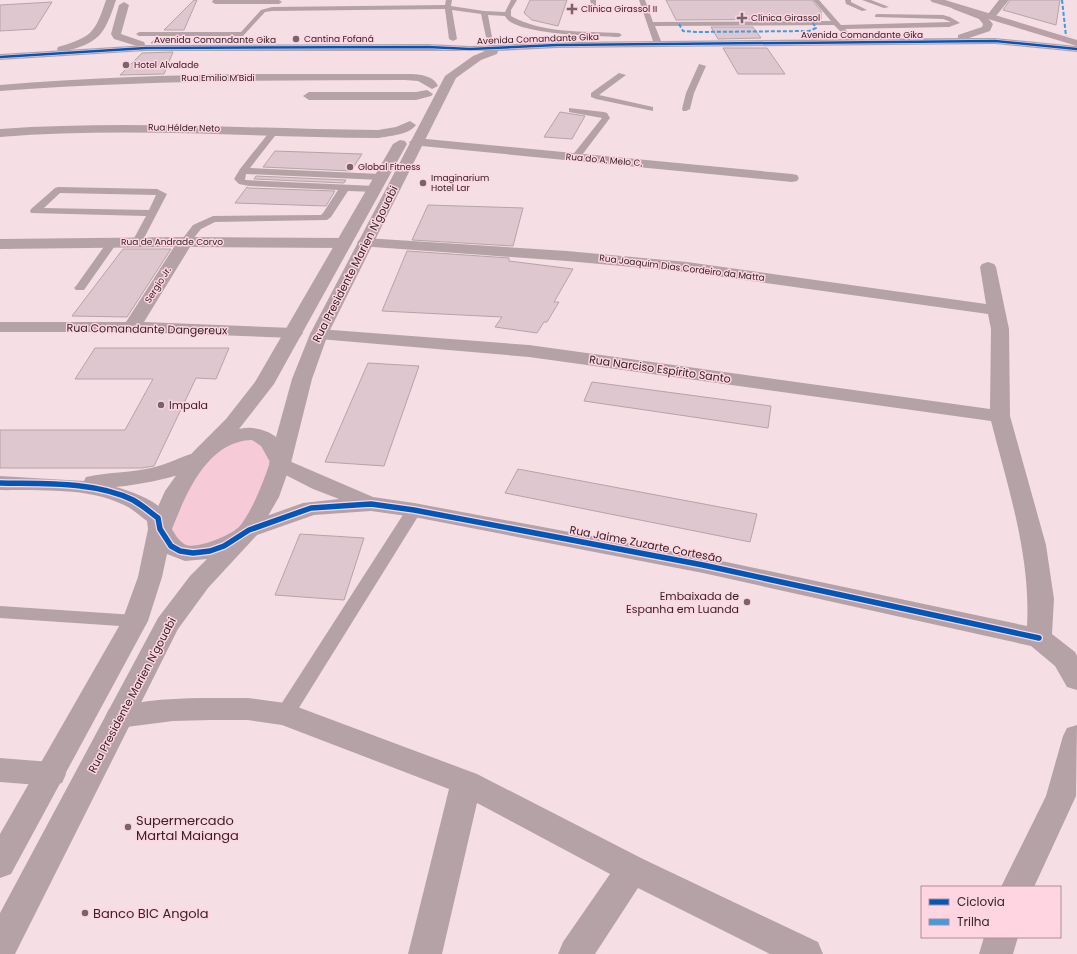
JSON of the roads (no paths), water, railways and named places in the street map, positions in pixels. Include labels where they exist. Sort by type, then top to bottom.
[{"type":"main road","points":[[935,0],[1077,43]]},
{"type":"main road","points":[[946,0],[1077,39]]},
{"type":"street","points":[[62,49],[94,38],[102,29],[111,0]]},
{"type":"street","points":[[126,0],[116,34],[121,40],[140,39]]},
{"type":"street","points":[[993,14],[1004,0]]},
{"type":"street","points":[[956,6],[982,17],[994,30],[1021,35],[1025,37],[1028,43]]},
{"type":"street","name":"Avenida Comandante Gika","points":[[0,57],[146,48],[470,49],[505,42],[620,38],[657,41],[948,39],[994,30]]},
{"type":"street","name":"Avenida Comandante Gika","points":[[0,54],[62,49],[140,39],[236,44],[396,43],[466,37]]},
{"type":"street","name":"Avenida Comandante Gika","points":[[484,37],[505,42],[573,45],[996,41],[1077,49]]},
{"type":"street","points":[[450,39],[437,44],[436,48],[443,58],[453,54],[464,54],[473,56],[476,59]]},
{"type":"street","name":"Rua Presidente Marien N'gouabi","points":[[0,947],[167,625],[199,582],[249,530],[268,496],[280,462],[302,379],[319,334],[451,76],[505,42]]},
{"type":"street","name":"Rua Presidente Marien N'gouabi","points":[[0,864],[135,621],[150,577],[160,529],[176,491],[201,457],[233,422],[264,384],[378,183],[437,73],[404,77]]},
{"type":"street","name":"Rua Emilio M'Bidi","points":[[0,88],[178,78],[404,77],[424,79],[431,83],[423,99]]},
{"type":"street","points":[[309,96],[423,99]]},
{"type":"street","name":"Rua Hélder Neto","points":[[0,133],[113,127],[368,134],[394,132],[410,125]]},
{"type":"street","name":"Rua Hélder Neto","points":[[368,134],[390,137],[397,142],[397,148]]},
{"type":"street","name":"Rua do A. Melo C.","points":[[416,142],[792,178]]},
{"type":"street","name":"Rua de Andrade Corvo","points":[[0,244],[137,242],[344,243]]},
{"type":"street","name":"Sergio Jr.","points":[[132,328],[185,242]]},
{"type":"street","name":"Rua Joaquim Dias Cordeiro da Matta","points":[[365,243],[533,253],[687,267],[924,302],[996,310]]},
{"type":"street","points":[[988,268],[1000,330],[1000,416],[1034,545],[1041,599],[1039,638],[1065,659],[1077,680]]},
{"type":"street","name":"Rua Comandante Dangereux","points":[[0,327],[132,328],[294,333]]},
{"type":"street","name":"Rua Narciso Espírito Santo","points":[[319,334],[537,352],[1000,416]]},
{"type":"street","points":[[0,483],[43,484],[136,479],[174,469],[201,457],[224,441],[238,435],[253,433],[265,437],[277,451],[280,462],[321,484],[371,504]]},
{"type":"street","points":[[43,484],[108,491],[132,499],[158,518],[160,529],[171,546],[180,551],[193,553],[210,551],[224,546],[249,530]]},
{"type":"street","name":"Rua Jaime Zuzarte Cortesão","points":[[249,530],[311,508],[371,504],[414,510],[703,565],[1039,638]]},
{"type":"street","points":[[119,717],[173,710],[212,708],[248,709],[285,714],[466,782],[632,870],[806,954]]},
{"type":"street","points":[[1017,886],[1061,796],[1077,736]]},
{"type":"street","points":[[0,770],[51,774]]},
{"type":"street","points":[[425,954],[466,782]]},
{"type":"street","points":[[574,954],[632,870]]},
{"type":"street","points":[[996,954],[1001,938]]},
{"type":"lane","points":[[216,0],[215,2],[359,1]]},
{"type":"lane","points":[[507,14],[514,0]]},
{"type":"lane","points":[[642,0],[657,41]]},
{"type":"lane","points":[[816,0],[850,40]]},
{"type":"lane","points":[[848,0],[848,3],[864,10]]},
{"type":"lane","points":[[865,0],[886,7]]},
{"type":"lane","points":[[236,44],[263,11],[272,9],[448,4],[484,13],[507,14]]},
{"type":"lane","points":[[448,4],[450,39]]},
{"type":"lane","points":[[484,13],[484,37]]},
{"type":"lane","points":[[507,14],[512,20],[534,27],[620,38],[616,26]]},
{"type":"lane","points":[[651,24],[950,25],[957,23],[943,17],[877,16]]},
{"type":"lane","points":[[140,39],[243,34]]},
{"type":"lane","points":[[686,108],[690,93],[702,66]]},
{"type":"lane","points":[[622,76],[594,95],[596,97],[650,109]]},
{"type":"lane","points":[[572,110],[604,115],[606,118],[576,157]]},
{"type":"lane","points":[[274,132],[238,179],[245,183],[345,187],[378,183]]},
{"type":"lane","points":[[243,171],[378,183]]},
{"type":"lane","points":[[185,242],[197,227],[213,219],[316,220],[323,218],[345,187]]},
{"type":"lane","points":[[137,242],[153,213],[162,194],[157,192],[58,190],[35,211],[153,213]]},
{"type":"lane","points":[[80,288],[112,243]]},
{"type":"lane","points":[[285,714],[414,510]]},
{"type":"lane","points":[[0,612],[135,621]]},
{"type":"place","name":"Clínica Girassol II","points":[[572,9]]},
{"type":"place","name":"Clínica Girassol","points":[[742,18]]},
{"type":"place","name":"Cantina Fofaná","points":[[296,39]]},
{"type":"place","name":"Hotel Alvalade","points":[[126,65]]},
{"type":"place","name":"Global Fitness","points":[[350,167]]},
{"type":"place","name":"Imaginarium Hotel Lar","points":[[423,183]]},
{"type":"place","name":"Impala","points":[[161,405]]},
{"type":"place","name":"Embaixada de Espanha em Luanda","points":[[747,602]]},
{"type":"place","name":"Supermercado Martal Maianga","points":[[128,827]]},
{"type":"place","name":"Banco BIC Angola","points":[[85,913]]}]
